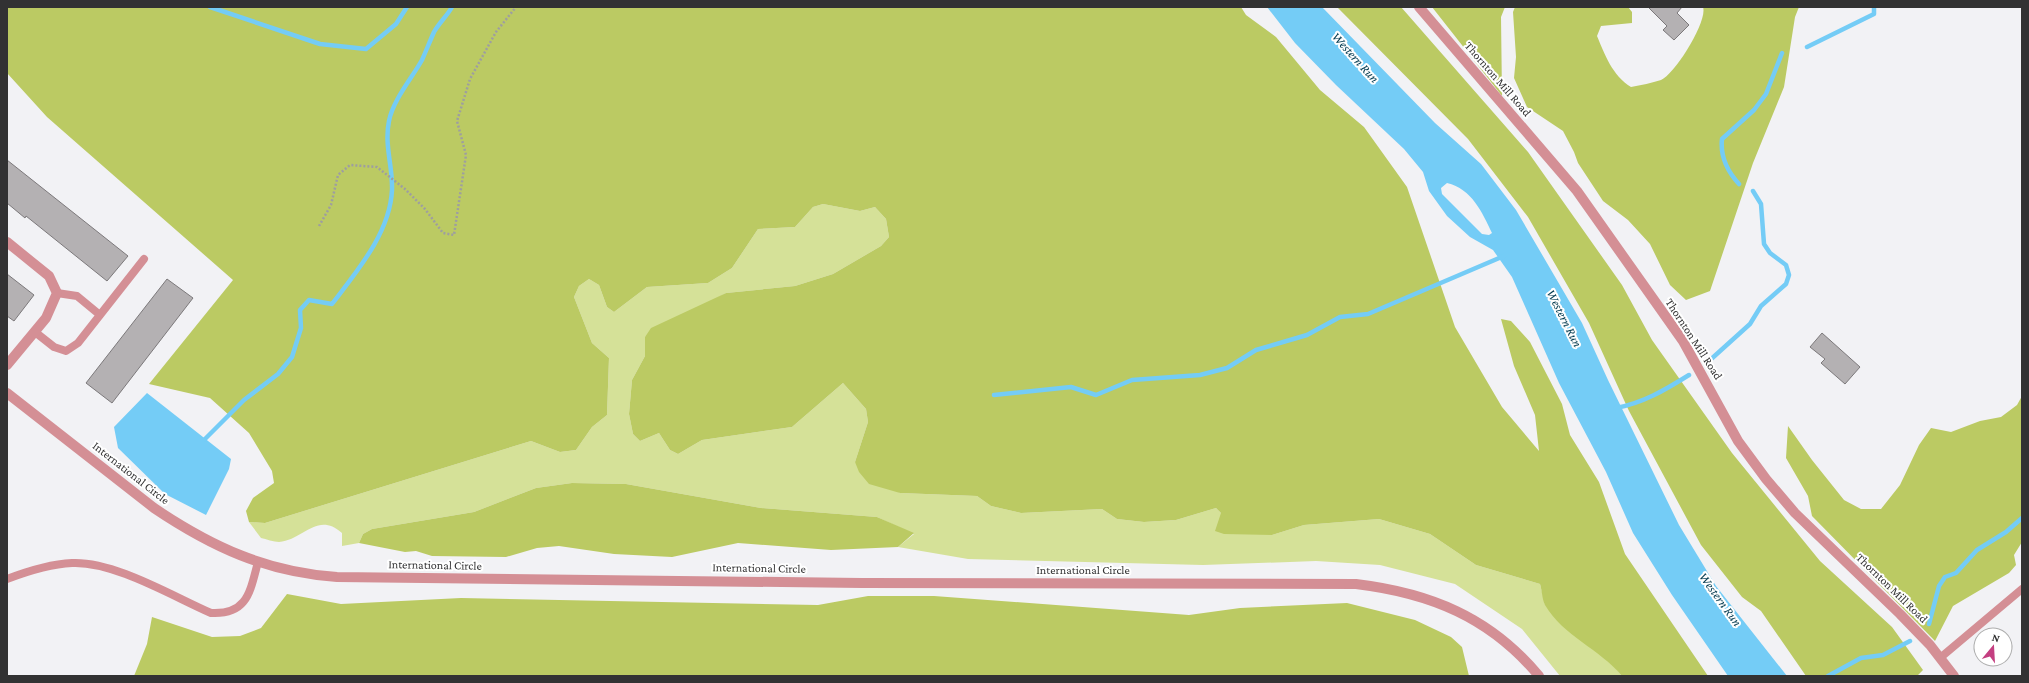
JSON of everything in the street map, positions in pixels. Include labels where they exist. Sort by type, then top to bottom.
[{"type":"street","name":"Thornton Mill Road","points":[[1419,7],[1577,191],[1682,341],[1738,441],[1766,479],[1795,513],[1900,614],[1940,658],[1954,676]]},
{"type":"street","points":[[7,242],[49,276],[57,293],[46,318],[7,365]]},
{"type":"street","name":"International Circle","points":[[7,393],[154,508],[204,540],[258,562],[304,574],[336,577],[862,583],[1356,584],[1408,593],[1435,601],[1460,613],[1483,626],[1508,645],[1539,676]]},
{"type":"lane","points":[[35,332],[54,347],[66,351],[78,343],[144,259]]},
{"type":"lane","points":[[57,293],[77,296],[100,315]]},
{"type":"lane","points":[[7,579],[40,568],[66,564],[98,565],[116,570],[211,613],[223,613],[237,608],[247,599],[258,562]]},
{"type":"lane","points":[[1940,658],[2022,589]]},
{"type":"path","points":[[319,226],[331,205],[338,175],[350,165],[370,166],[377,167],[405,189],[425,209],[443,233],[454,235],[466,155],[456,121],[470,79],[496,32],[516,7]]},
{"type":"green space","points":[[7,7],[1241,7],[1246,15],[1276,37],[1320,90],[1364,127],[1407,187],[1455,327],[1502,407],[1539,451],[1535,415],[1514,366],[1501,319],[1511,321],[1530,342],[1562,404],[1570,435],[1599,482],[1625,554],[1708,676],[1622,676],[1613,666],[1571,634],[1553,616],[1544,603],[1540,584],[1476,565],[1430,534],[1379,519],[1304,525],[1272,535],[1224,534],[1215,531],[1221,513],[1216,508],[1176,520],[1144,522],[1117,519],[1102,509],[1021,513],[991,506],[977,496],[900,493],[869,484],[859,472],[855,462],[868,422],[866,409],[843,383],[792,427],[702,440],[678,454],[670,450],[659,433],[640,441],[633,434],[629,414],[632,380],[645,356],[645,337],[651,328],[726,293],[795,286],[833,274],[881,246],[889,237],[886,219],[875,207],[860,211],[823,204],[813,207],[795,227],[758,229],[732,268],[708,283],[647,287],[614,312],[607,307],[599,285],[589,279],[579,286],[574,297],[592,343],[609,358],[607,415],[592,427],[576,450],[560,452],[531,441],[265,523],[249,522],[246,511],[253,498],[274,483],[272,471],[249,433],[210,398],[149,384],[233,280],[47,117],[7,73]]},
{"type":"green space","points":[[1337,7],[1401,7],[1528,152],[1622,285],[1652,340],[1732,453],[1820,561],[1892,627],[1923,670],[1917,676],[1806,676],[1761,611],[1742,597],[1701,545],[1629,411],[1589,323],[1528,217],[1468,139]]},
{"type":"green space","points":[[1432,7],[1505,7],[1501,17],[1502,96]]},
{"type":"green space","points":[[1515,7],[1628,7],[1632,12],[1632,23],[1601,26],[1597,36],[1614,71],[1631,87],[1661,80],[1667,76],[1682,58],[1696,35],[1701,23],[1703,7],[1799,7],[1795,17],[1784,87],[1753,163],[1710,291],[1686,300],[1670,285],[1650,244],[1628,220],[1603,201],[1578,163],[1563,131],[1527,107],[1514,78],[1516,57],[1513,12]]},
{"type":"green space","points":[[823,204],[860,211],[875,207],[886,219],[889,237],[881,246],[833,274],[795,286],[726,293],[645,337],[645,356],[632,380],[629,414],[633,434],[640,441],[659,433],[670,450],[678,454],[702,440],[792,427],[843,383],[866,409],[868,422],[855,462],[900,493],[977,496],[991,506],[1021,513],[1102,509],[1117,519],[1144,522],[1176,520],[1216,508],[1221,513],[1272,535],[1304,525],[1379,519],[1430,534],[1476,565],[1540,584],[1545,604],[1614,666],[1622,676],[1560,676],[1522,629],[1455,584],[1380,565],[1316,561],[1203,565],[968,559],[898,547],[914,534],[877,517],[761,508],[626,484],[572,483],[536,488],[474,512],[372,529],[363,534],[359,543],[342,546],[342,533],[333,527],[325,525],[310,528],[296,537],[279,542],[261,538],[249,522],[265,523],[531,441],[560,452],[576,450],[592,427],[607,415],[609,358],[592,343],[574,297],[579,286],[589,279],[599,285],[607,307],[614,312],[647,287],[708,283],[732,268],[758,229],[795,227],[813,207]]},
{"type":"green space","points":[[2022,396],[2022,542],[2014,555],[2016,565],[2009,573],[1953,606],[1935,641],[1812,516],[1808,496],[1786,458],[1788,426],[1812,460],[1844,500],[1861,509],[1881,509],[1900,485],[1919,445],[1931,428],[1951,432],[1980,421],[2001,417],[2017,405]]},
{"type":"green space","points":[[572,483],[626,484],[761,508],[877,517],[914,533],[898,547],[831,550],[738,543],[672,557],[614,554],[559,546],[537,548],[506,557],[432,556],[416,551],[405,552],[359,543],[363,534],[372,529],[474,512],[536,488]]},
{"type":"green space","points":[[287,594],[341,604],[461,598],[818,605],[868,596],[934,596],[1189,615],[1240,608],[1347,603],[1415,620],[1451,637],[1462,647],[1469,676],[134,676],[147,644],[152,617],[212,637],[240,636],[261,628]]},
{"type":"water","name":"Western Run","points":[[1267,7],[1322,7],[1435,123],[1481,164],[1516,210],[1582,323],[1608,380],[1679,525],[1716,586],[1787,676],[1728,676],[1672,595],[1633,533],[1606,472],[1559,383],[1512,277],[1493,250],[1470,237],[1447,216],[1429,191],[1423,172],[1404,149],[1336,85],[1295,43]],"holes":[[[1447,183],[1463,190],[1475,202],[1492,233],[1489,235],[1482,234],[1442,194],[1441,188]]]},
{"type":"water","points":[[147,393],[231,459],[229,469],[206,515],[165,494],[118,448],[114,427]]},
{"type":"building","points":[[1648,7],[1682,7],[1677,13],[1689,25],[1674,40],[1663,30],[1667,26]]},
{"type":"building","points":[[7,160],[128,256],[107,281],[26,216],[25,218],[7,203]]},
{"type":"building","points":[[7,274],[34,295],[14,321],[7,316]]},
{"type":"building","points":[[167,279],[193,298],[112,403],[86,383]]},
{"type":"building","points":[[1822,333],[1860,367],[1845,384],[1821,363],[1825,359],[1810,347]]},
{"type":"waterway","points":[[210,7],[320,44],[366,49],[396,24],[407,7]]},
{"type":"waterway","points":[[205,439],[244,400],[278,374],[292,357],[301,328],[300,310],[309,300],[332,304],[371,251],[379,236],[390,206],[392,181],[388,147],[388,130],[391,113],[394,105],[422,60],[434,32],[452,7]]},
{"type":"waterway","points":[[1807,47],[1874,14],[1874,7]]},
{"type":"waterway","points":[[1739,184],[1731,174],[1723,158],[1722,139],[1754,110],[1766,94],[1782,53]]},
{"type":"waterway","points":[[1709,361],[1750,324],[1761,306],[1786,284],[1789,275],[1786,265],[1770,253],[1764,244],[1761,204],[1753,191]]},
{"type":"waterway","points":[[994,395],[1071,387],[1096,395],[1132,380],[1200,375],[1227,368],[1256,350],[1307,335],[1340,317],[1368,314],[1504,256]]},
{"type":"waterway","points":[[1616,408],[1645,399],[1689,375]]},
{"type":"waterway","points":[[1929,624],[1939,586],[1945,577],[1956,573],[1977,550],[2006,532],[2022,518]]},
{"type":"waterway","points":[[1828,676],[1861,658],[1883,655],[1910,641]]}]
